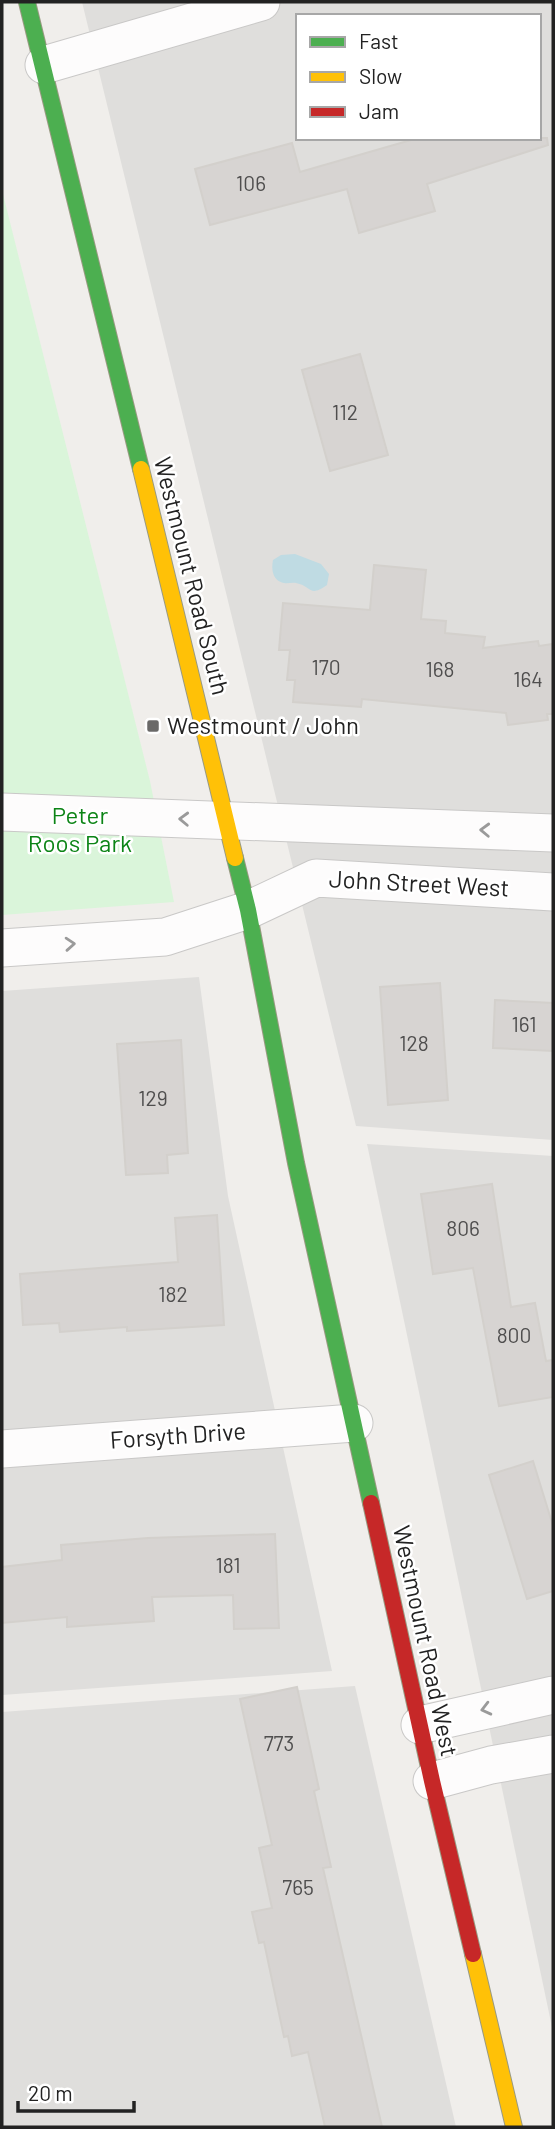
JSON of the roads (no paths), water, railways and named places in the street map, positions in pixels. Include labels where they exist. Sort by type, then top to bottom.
[{"type":"main road","name":"Westmount Road South","points":[[27,2],[248,910],[296,1163]]},
{"type":"main road","name":"Westmount Road West","points":[[296,1163],[432,1782],[514,2127]]},
{"type":"street","points":[[44,65],[261,2]]},
{"type":"street","points":[[2,812],[553,833]]},
{"type":"street","name":"John Street West","points":[[2,948],[165,937],[248,910],[316,878],[553,892]]},
{"type":"street","name":"Forsyth Drive","points":[[2,1449],[354,1423]]},
{"type":"street","points":[[420,1725],[553,1695]]},
{"type":"street","points":[[432,1782],[491,1765],[553,1754]]},
{"type":"water","points":[[295,554],[321,564],[329,574],[327,585],[314,591],[301,584],[277,580],[273,571],[273,560],[281,555]]},
{"type":"place","name":"Westmount / John","points":[[153,726]]},
{"type":"park label","name":"Peter Roos Park","points":[[80,830]]}]
